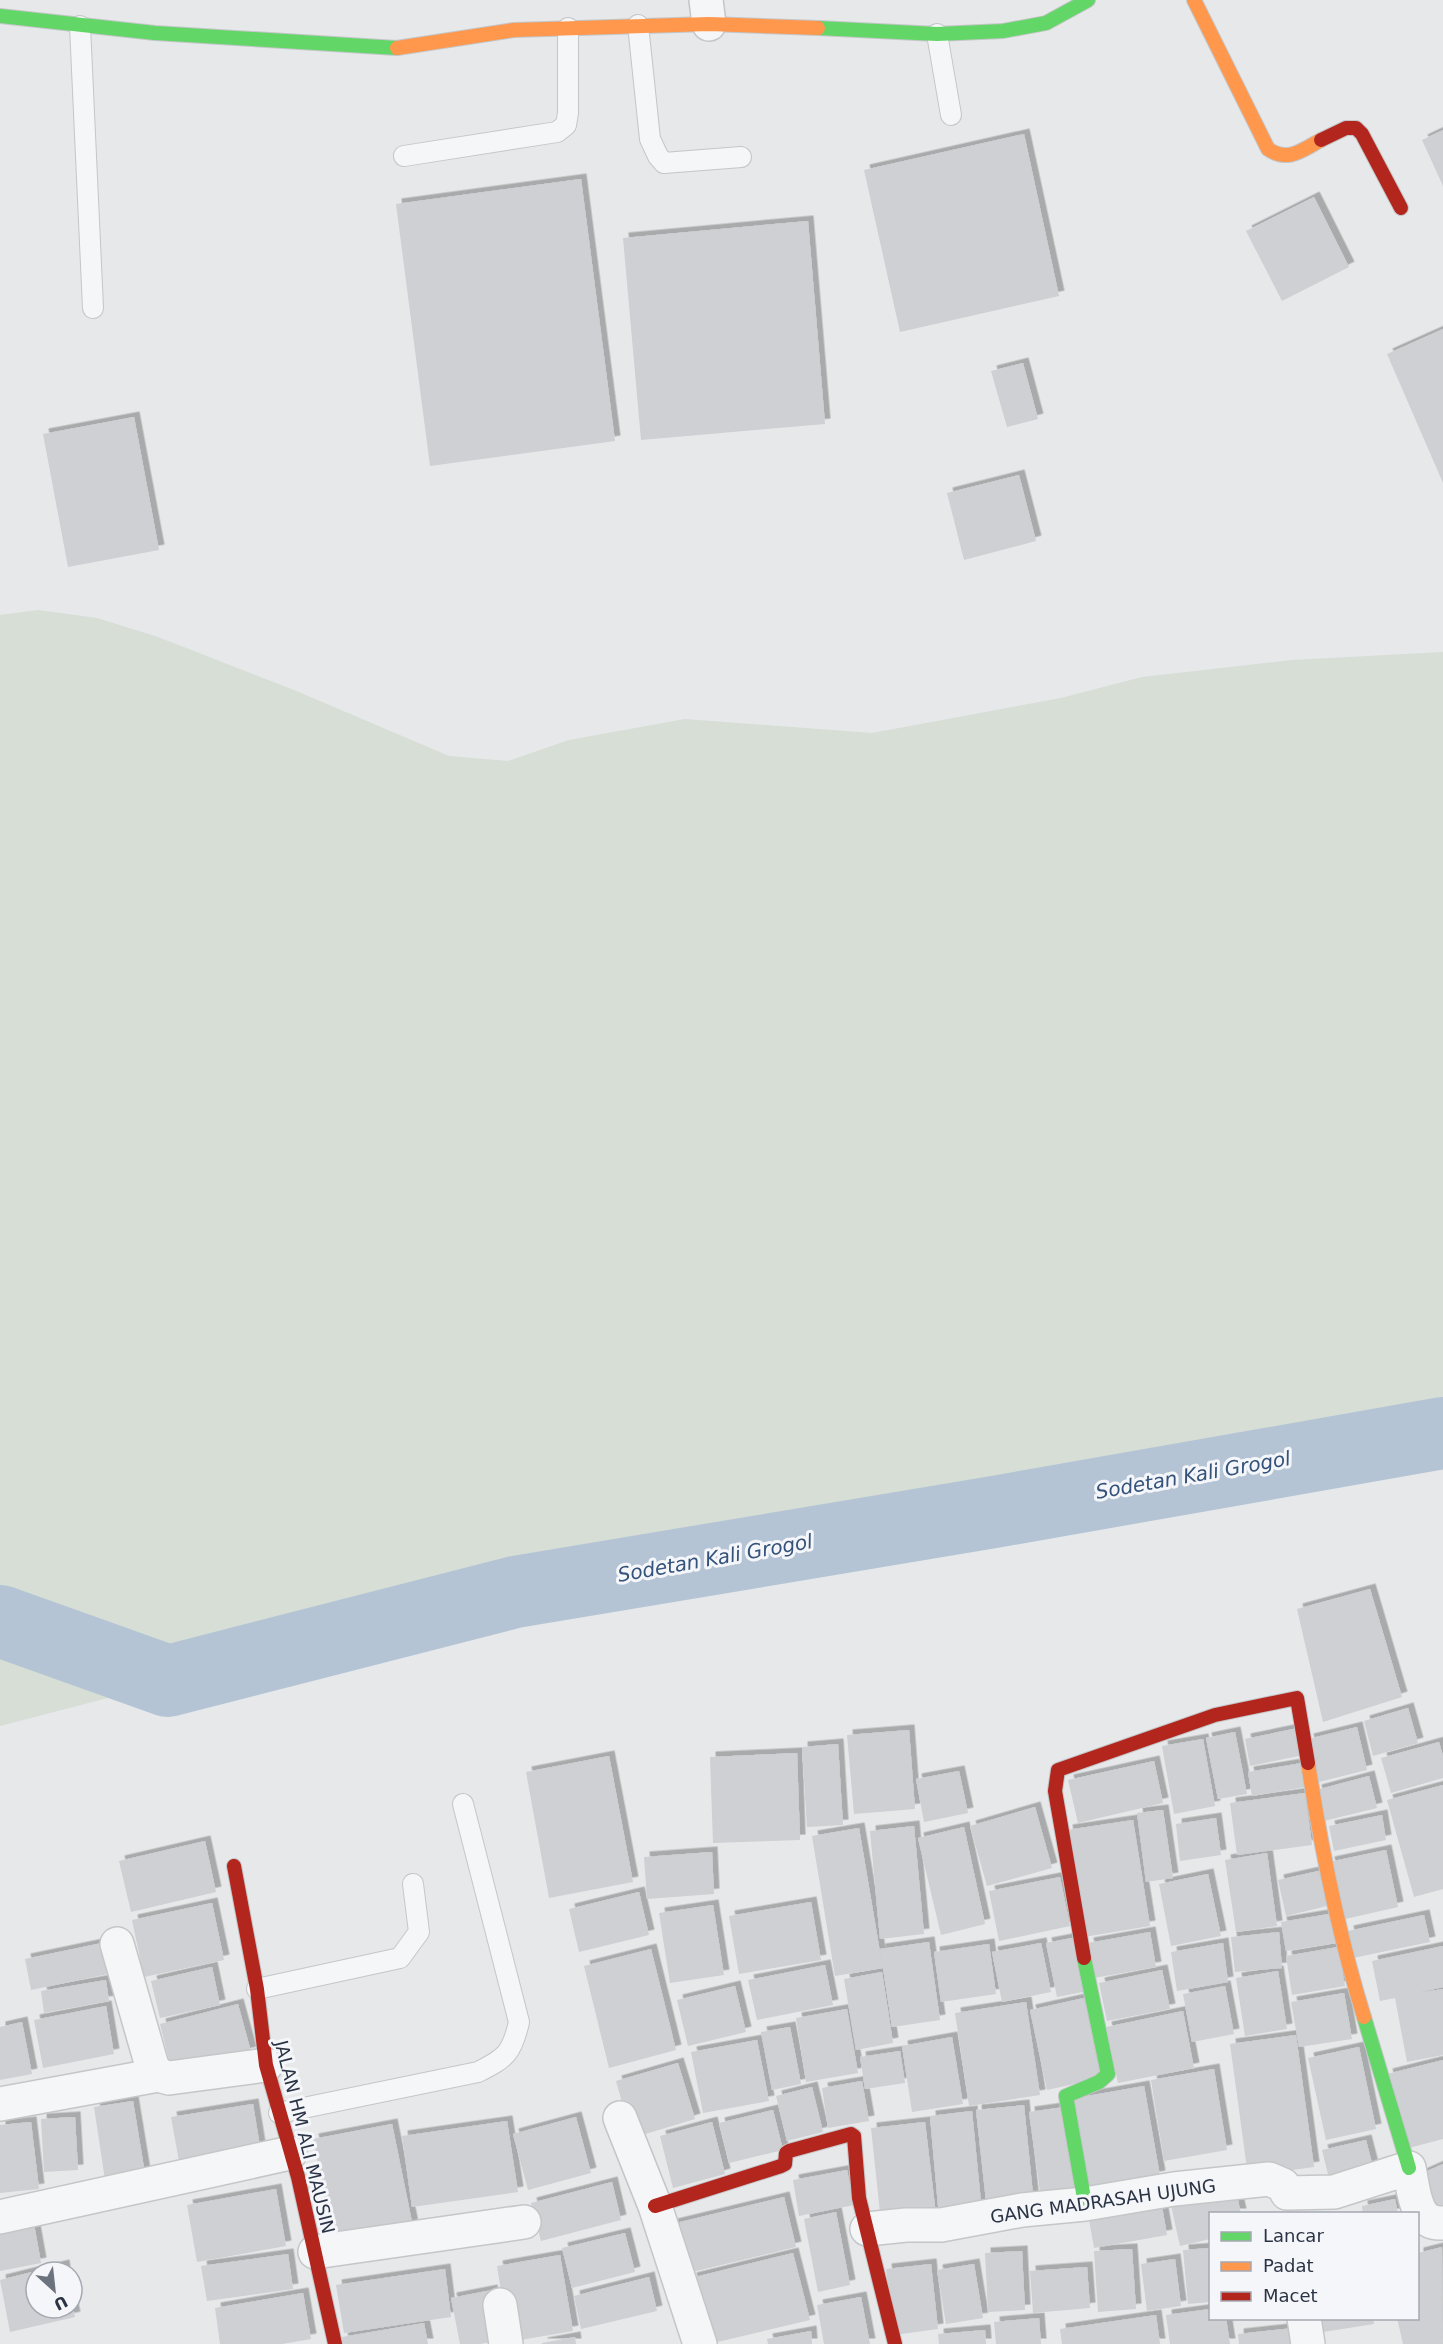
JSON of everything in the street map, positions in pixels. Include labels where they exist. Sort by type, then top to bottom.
[{"type":"street","points":[[0,16],[80,26],[350,48],[393,49],[514,30],[638,25],[707,12],[938,34],[1003,31],[1046,23],[1088,0]]},
{"type":"street","points":[[1194,0],[1268,149],[1278,156],[1289,156],[1346,128],[1356,128],[1362,134],[1401,208]]},
{"type":"street","points":[[1084,2204],[1066,2096],[1073,2091],[1102,2081],[1108,2074],[1083,1953],[1055,1791],[1058,1770],[1215,1715],[1298,1698],[1318,1827],[1345,1955],[1409,2168],[1417,2205],[1425,2219],[1434,2224],[1443,2223]]},
{"type":"street","name":"JALAN HM ALI MAUSIN","points":[[234,1866],[257,1989],[266,2065],[298,2177],[335,2344]]},
{"type":"street","points":[[117,1944],[152,2066],[158,2075]]},
{"type":"street","points":[[0,2104],[158,2075],[169,2078],[266,2065]]},
{"type":"street","points":[[620,2118],[655,2206],[700,2344]]},
{"type":"street","points":[[655,2206],[781,2166],[785,2164],[786,2153],[789,2151],[850,2134],[854,2136],[859,2198],[895,2344]]},
{"type":"street","points":[[0,2217],[290,2153]]},
{"type":"street","name":"GANG MADRASAH UJUNG","points":[[867,2229],[906,2225],[941,2225],[1022,2210],[1084,2204],[1174,2189],[1269,2179],[1282,2185],[1289,2203],[1334,2192],[1409,2168]]},
{"type":"street","points":[[315,2252],[524,2222]]},
{"type":"street","points":[[500,2305],[506,2344]]},
{"type":"street","points":[[1304,2320],[1308,2344]]},
{"type":"lane","points":[[638,25],[650,139],[658,156],[664,163],[741,157]]},
{"type":"lane","points":[[80,26],[93,308]]},
{"type":"lane","points":[[404,156],[557,132],[566,125],[568,28]]},
{"type":"lane","points":[[938,34],[951,115]]},
{"type":"lane","points":[[279,2113],[478,2072],[499,2061],[514,2045],[519,2022],[463,1804]]},
{"type":"lane","points":[[257,1989],[400,1958],[419,1932],[413,1884]]},
{"type":"shaded area","points":[[38,610],[97,618],[158,637],[294,690],[449,756],[508,761],[569,740],[685,719],[872,733],[1061,698],[1142,677],[1292,660],[1443,652],[1443,1433],[994,1512],[515,1592],[0,1726],[0,615]]},
{"type":"building","points":[[1443,130],[1443,186],[1422,140]]},
{"type":"building","points":[[1024,134],[1059,296],[900,332],[864,170]]},
{"type":"building","points":[[581,179],[615,441],[430,466],[396,204]]},
{"type":"building","points":[[1314,197],[1349,267],[1282,301],[1246,231]]},
{"type":"building","points":[[808,221],[825,424],[641,440],[623,238]]},
{"type":"building","points":[[1443,329],[1443,483],[1387,354]]},
{"type":"building","points":[[1023,363],[1038,419],[1007,427],[991,371]]},
{"type":"building","points":[[134,417],[159,550],[68,567],[43,434]]},
{"type":"building","points":[[1019,475],[1036,541],[964,560],[947,493]]},
{"type":"building","points":[[1370,1589],[1402,1697],[1323,1722],[1297,1609]]},
{"type":"building","points":[[1408,1708],[1418,1743],[1373,1756],[1364,1721]]},
{"type":"building","points":[[1357,1727],[1367,1770],[1319,1782],[1308,1739]]},
{"type":"building","points":[[1298,1728],[1304,1755],[1250,1766],[1245,1739]]},
{"type":"building","points":[[909,1730],[915,1809],[854,1814],[847,1735]]},
{"type":"building","points":[[1235,1732],[1247,1794],[1218,1799],[1206,1738]]},
{"type":"building","points":[[1203,1739],[1215,1806],[1174,1814],[1162,1746]]},
{"type":"building","points":[[1439,1742],[1443,1756],[1443,1778],[1391,1793],[1381,1758]]},
{"type":"building","points":[[838,1744],[843,1825],[807,1827],[802,1747]]},
{"type":"building","points":[[797,1753],[800,1840],[713,1843],[710,1757]]},
{"type":"building","points":[[609,1756],[633,1882],[549,1898],[526,1772]]},
{"type":"building","points":[[1154,1761],[1163,1803],[1078,1823],[1068,1780]]},
{"type":"building","points":[[1302,1763],[1305,1787],[1252,1796],[1248,1772]]},
{"type":"building","points":[[959,1771],[968,1813],[924,1822],[916,1779]]},
{"type":"building","points":[[1369,1776],[1377,1808],[1324,1821],[1316,1790]]},
{"type":"building","points":[[1443,1785],[1443,1889],[1414,1897],[1387,1800]]},
{"type":"building","points":[[1305,1793],[1312,1845],[1237,1855],[1230,1803]]},
{"type":"building","points":[[1035,1807],[1052,1868],[987,1886],[970,1826]]},
{"type":"building","points":[[1163,1810],[1173,1878],[1146,1882],[1137,1813]]},
{"type":"building","points":[[1382,1815],[1386,1840],[1334,1851],[1329,1826]]},
{"type":"building","points":[[1216,1818],[1221,1855],[1180,1861],[1176,1824]]},
{"type":"building","points":[[1133,1820],[1150,1926],[1084,1937],[1067,1830]]},
{"type":"building","points":[[914,1826],[924,1934],[880,1939],[870,1831]]},
{"type":"building","points":[[964,1827],[985,1924],[941,1935],[918,1838]]},
{"type":"building","points":[[859,1828],[881,1958],[880,1949],[929,1942],[940,2020],[892,2027],[883,1968],[835,1976],[812,1836]]},
{"type":"building","points":[[205,1841],[216,1892],[131,1912],[119,1861]]},
{"type":"building","points":[[1386,1850],[1398,1907],[1341,1920],[1329,1862]]},
{"type":"building","points":[[712,1852],[714,1894],[647,1899],[644,1857]]},
{"type":"building","points":[[1267,1853],[1277,1926],[1236,1932],[1225,1860]]},
{"type":"building","points":[[1323,1870],[1331,1905],[1286,1916],[1278,1880]]},
{"type":"building","points":[[1208,1874],[1221,1936],[1171,1946],[1159,1884]]},
{"type":"building","points":[[1060,1877],[1070,1926],[999,1941],[989,1891]]},
{"type":"building","points":[[639,1892],[649,1935],[579,1952],[569,1909]]},
{"type":"building","points":[[811,1902],[821,1960],[739,1974],[729,1916]]},
{"type":"building","points":[[212,1903],[224,1960],[144,1977],[132,1920]]},
{"type":"building","points":[[713,1905],[724,1975],[670,1983],[659,1913]]},
{"type":"building","points":[[1335,1913],[1342,1942],[1286,1951],[1281,1922]]},
{"type":"building","points":[[1424,1915],[1430,1942],[1353,1958],[1348,1931]]},
{"type":"building","points":[[1150,1932],[1156,1967],[1094,1978],[1088,1943]]},
{"type":"building","points":[[1279,1932],[1282,1968],[1235,1972],[1231,1937]]},
{"type":"building","points":[[1077,1937],[1088,1991],[1057,1997],[1046,1943]]},
{"type":"building","points":[[102,1943],[108,1974],[31,1990],[25,1959]]},
{"type":"building","points":[[1041,1943],[1051,1992],[1002,2002],[992,1952]]},
{"type":"building","points":[[1223,1943],[1228,1982],[1177,1991],[1171,1952]]},
{"type":"building","points":[[989,1944],[996,1994],[941,2002],[934,1952]]},
{"type":"building","points":[[1443,1946],[1443,1987],[1417,1993],[1443,1989],[1443,2055],[1407,2062],[1395,1998],[1380,2001],[1372,1961]]},
{"type":"building","points":[[1338,1947],[1345,1986],[1292,1995],[1286,1956]]},
{"type":"building","points":[[651,1949],[676,2050],[609,2068],[584,1966]]},
{"type":"building","points":[[825,1965],[833,2005],[757,2020],[748,1980]]},
{"type":"building","points":[[212,1967],[220,2005],[160,2018],[151,1981]]},
{"type":"building","points":[[1162,1970],[1170,2009],[1107,2021],[1099,1983]]},
{"type":"building","points":[[1278,1971],[1287,2029],[1245,2036],[1236,1978]]},
{"type":"building","points":[[882,1972],[893,2043],[856,2050],[844,1979]]},
{"type":"building","points":[[106,1980],[109,2001],[44,2013],[41,1991]]},
{"type":"building","points":[[735,1986],[746,2032],[688,2046],[677,2000]]},
{"type":"building","points":[[1225,1986],[1234,2034],[1192,2042],[1183,1994]]},
{"type":"building","points":[[1344,1993],[1352,2039],[1299,2047],[1291,2002]]},
{"type":"building","points":[[1084,1998],[1101,2078],[1047,2090],[1030,2010]]},
{"type":"building","points":[[1026,2002],[1040,2095],[969,2106],[955,2013]]},
{"type":"building","points":[[238,2004],[251,2052],[172,2072],[160,2024]]},
{"type":"building","points":[[106,2006],[114,2054],[43,2068],[34,2020]]},
{"type":"building","points":[[847,2009],[858,2073],[806,2082],[796,2018]]},
{"type":"building","points":[[1183,2011],[1194,2068],[1118,2083],[1106,2027]]},
{"type":"building","points":[[22,2022],[32,2074],[0,2080],[0,2027]]},
{"type":"building","points":[[790,2027],[801,2084],[772,2090],[761,2032]]},
{"type":"building","points":[[1296,2035],[1314,2167],[1248,2176],[1230,2044]]},
{"type":"building","points":[[952,2037],[963,2104],[912,2112],[902,2046]]},
{"type":"building","points":[[757,2040],[769,2101],[703,2113],[691,2052]]},
{"type":"building","points":[[1359,2047],[1376,2129],[1326,2140],[1308,2058]]},
{"type":"building","points":[[900,2051],[905,2083],[865,2089],[860,2057]]},
{"type":"building","points":[[1443,2060],[1443,2139],[1405,2149],[1387,2074]]},
{"type":"building","points":[[678,2063],[695,2119],[632,2138],[616,2081]]},
{"type":"building","points":[[1214,2069],[1227,2150],[1164,2161],[1151,2080]]},
{"type":"building","points":[[862,2081],[869,2121],[828,2128],[822,2088]]},
{"type":"building","points":[[1144,2086],[1160,2176],[1086,2190],[1070,2099]]},
{"type":"building","points":[[812,2087],[823,2132],[787,2141],[776,2096]]},
{"type":"building","points":[[133,2101],[145,2174],[105,2180],[94,2107]]},
{"type":"building","points":[[253,2104],[261,2153],[180,2167],[171,2117]]},
{"type":"building","points":[[1024,2105],[1034,2205],[987,2210],[976,2110]]},
{"type":"building","points":[[1064,2107],[1076,2194],[1041,2199],[1029,2112]]},
{"type":"building","points":[[773,2110],[783,2150],[729,2163],[719,2123]]},
{"type":"building","points":[[972,2111],[982,2213],[939,2217],[930,2116]]},
{"type":"building","points":[[75,2117],[78,2170],[44,2172],[41,2119]]},
{"type":"building","points":[[576,2117],[591,2173],[528,2190],[513,2134]]},
{"type":"building","points":[[507,2121],[518,2192],[412,2207],[402,2136]]},
{"type":"building","points":[[31,2122],[39,2189],[0,2193],[0,2125]]},
{"type":"building","points":[[712,2122],[725,2174],[673,2188],[660,2136]]},
{"type":"building","points":[[925,2122],[936,2215],[881,2222],[871,2128]]},
{"type":"building","points":[[392,2124],[413,2227],[333,2243],[313,2139]]},
{"type":"building","points":[[1366,2140],[1374,2171],[1330,2182],[1322,2150]]},
{"type":"building","points":[[1443,2164],[1443,2216],[1416,2176]]},
{"type":"building","points":[[847,2170],[854,2205],[799,2216],[793,2180]]},
{"type":"building","points":[[612,2182],[621,2220],[541,2241],[531,2203]]},
{"type":"building","points":[[1235,2187],[1241,2212],[1209,2212],[1209,2239],[1180,2246],[1170,2201]]},
{"type":"building","points":[[276,2189],[286,2246],[197,2262],[187,2205]]},
{"type":"building","points":[[784,2197],[796,2247],[684,2274],[672,2224]]},
{"type":"building","points":[[1395,2199],[1398,2212],[1363,2212],[1362,2206]]},
{"type":"building","points":[[1161,2201],[1167,2235],[1094,2248],[1088,2214]]},
{"type":"building","points":[[836,2212],[850,2285],[818,2292],[804,2219]]},
{"type":"building","points":[[34,2224],[40,2260],[24,2260],[24,2266],[0,2271],[0,2231]]},
{"type":"building","points":[[625,2233],[635,2272],[572,2288],[562,2248]]},
{"type":"building","points":[[1442,2247],[1443,2344],[1403,2344],[1397,2320],[1419,2320],[1419,2253]]},
{"type":"building","points":[[1209,2248],[1209,2302],[1188,2304],[1183,2250]]},
{"type":"building","points":[[1132,2249],[1136,2309],[1098,2312],[1094,2251]]},
{"type":"building","points":[[1022,2251],[1025,2310],[988,2312],[985,2253]]},
{"type":"building","points":[[793,2253],[810,2320],[709,2344],[691,2278]]},
{"type":"building","points":[[288,2254],[293,2289],[207,2301],[201,2266]]},
{"type":"building","points":[[560,2255],[573,2331],[509,2342],[497,2266]]},
{"type":"building","points":[[1175,2259],[1181,2306],[1147,2311],[1141,2264]]},
{"type":"building","points":[[931,2264],[938,2329],[894,2335],[886,2269]]},
{"type":"building","points":[[974,2264],[983,2318],[946,2324],[937,2270]]},
{"type":"building","points":[[1087,2267],[1090,2308],[1033,2313],[1030,2271]]},
{"type":"building","points":[[445,2269],[451,2317],[344,2333],[336,2285]]},
{"type":"building","points":[[24,2274],[24,2320],[62,2320],[10,2332],[0,2280]]},
{"type":"building","points":[[649,2277],[657,2311],[581,2329],[574,2296]]},
{"type":"building","points":[[492,2290],[501,2340],[480,2344],[460,2344],[451,2298]]},
{"type":"building","points":[[303,2293],[311,2339],[282,2344],[220,2344],[215,2308]]},
{"type":"building","points":[[861,2297],[870,2344],[824,2344],[817,2305]]},
{"type":"building","points":[[1209,2309],[1209,2320],[1226,2320],[1230,2344],[1170,2344],[1166,2315]]},
{"type":"building","points":[[1156,2315],[1160,2344],[1062,2344],[1060,2329]]},
{"type":"building","points":[[1039,2318],[1041,2344],[996,2344],[994,2322]]},
{"type":"building","points":[[1315,2320],[1373,2320],[1374,2324],[1317,2333]]},
{"type":"building","points":[[424,2323],[428,2344],[343,2344],[342,2337]]},
{"type":"building","points":[[1294,2328],[1296,2344],[1239,2344],[1238,2334]]},
{"type":"building","points":[[985,2330],[986,2344],[939,2344],[938,2334]]},
{"type":"building","points":[[811,2331],[812,2344],[768,2344],[767,2339]]},
{"type":"building","points":[[575,2337],[576,2344],[542,2344],[542,2343]]},
{"type":"waterway","name":"Sodetan Kali Grogol","points":[[0,1621],[168,1681],[515,1592],[994,1512],[1443,1433]]},
{"type":"traffic: fast","points":[[818,28],[937,34],[1003,31],[1046,23],[1088,0]]},
{"type":"traffic: fast","points":[[0,16],[155,33],[397,48]]},
{"type":"traffic: fast","points":[[1084,1958],[1108,2074],[1099,2082],[1066,2096],[1085,2204]]},
{"type":"traffic: fast","points":[[1364,2017],[1409,2168]]},
{"type":"traffic: slow","points":[[1194,0],[1268,149],[1282,155],[1295,154],[1321,140]]},
{"type":"traffic: slow","points":[[397,48],[514,30],[709,24],[818,28]]},
{"type":"traffic: slow","points":[[1308,1763],[1331,1890],[1364,2017]]},
{"type":"traffic: jam","points":[[1321,140],[1346,128],[1356,128],[1362,134],[1401,208]]},
{"type":"traffic: jam","points":[[1084,1958],[1055,1791],[1058,1770],[1215,1715],[1297,1698],[1308,1763]]},
{"type":"traffic: jam","points":[[234,1866],[257,1989],[266,2065],[298,2177],[335,2344]]},
{"type":"traffic: jam","points":[[655,2206],[781,2166],[785,2164],[786,2153],[789,2151],[851,2134],[854,2136],[859,2198],[895,2344]]}]
